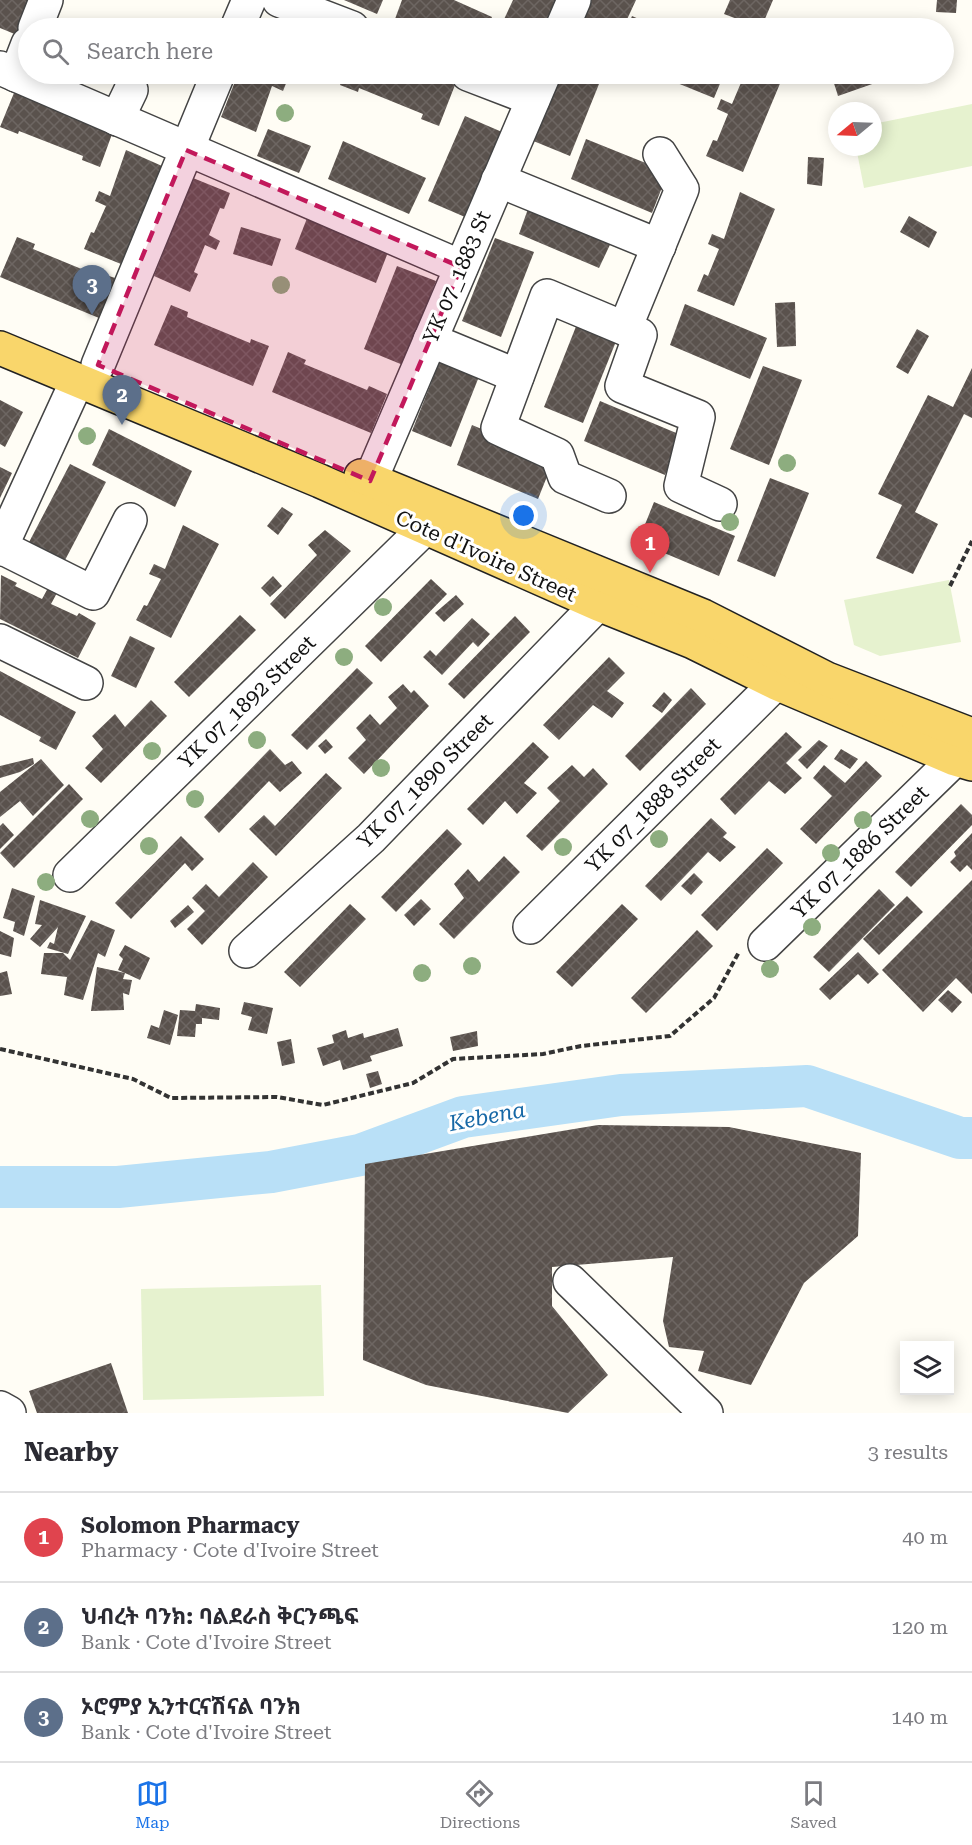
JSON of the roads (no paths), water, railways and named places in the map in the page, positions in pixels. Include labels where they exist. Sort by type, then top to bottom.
[{"type":"main road","name":"Cote d'Ivoire Street","points":[[0,325],[88,373],[424,530],[597,604],[698,629],[776,683],[966,753]]},
{"type":"main road","name":"Cote d'Ivoire Street","points":[[0,348],[88,373],[370,481],[698,629],[827,679],[966,753]]},
{"type":"street","points":[[38,18],[46,0]]},
{"type":"street","points":[[241,18],[249,0]]},
{"type":"street","points":[[279,0],[326,18]]},
{"type":"street","points":[[566,18],[574,0]]},
{"type":"street","points":[[69,84],[117,119],[461,267]]},
{"type":"street","points":[[130,520],[93,593],[0,548],[88,373],[214,84]]},
{"type":"street","name":"YK 07_1883 St","points":[[370,481],[539,86]]},
{"type":"street","points":[[117,119],[131,90]]},
{"type":"street","points":[[625,328],[682,189],[660,154]]},
{"type":"street","points":[[498,180],[659,246]]},
{"type":"street","points":[[609,496],[565,477],[557,455],[498,428],[547,296],[640,335],[622,387],[698,417],[681,486],[720,504]]},
{"type":"street","points":[[430,340],[517,376]]},
{"type":"street","name":"YK 07_1892 Street","points":[[70,876],[424,530]]},
{"type":"street","name":"YK 07_1890 Street","points":[[246,951],[371,838],[597,604]]},
{"type":"street","points":[[0,641],[86,683]]},
{"type":"street","name":"YK 07_1888 Street","points":[[530,927],[776,683]]},
{"type":"street","name":"YK 07_1886 Street","points":[[765,944],[966,753]]},
{"type":"street","points":[[570,1281],[706,1413]]},
{"type":"street","points":[[0,1408],[9,1413]]},
{"type":"waterway","name":"Kebena","points":[[0,1187],[118,1187],[271,1172],[360,1155],[463,1117],[621,1095],[807,1086],[960,1138],[972,1138]]},
{"type":"place","name":"ኦሮምያ ኢንተርናሽናል ባንክ","points":[[92,315]]},
{"type":"place","name":"ህብረት ባንክ: ባልደራስ ቅርንጫፍ","points":[[122,425]]},
{"type":"place","name":"Solomon Pharmacy","points":[[650,573]]}]
